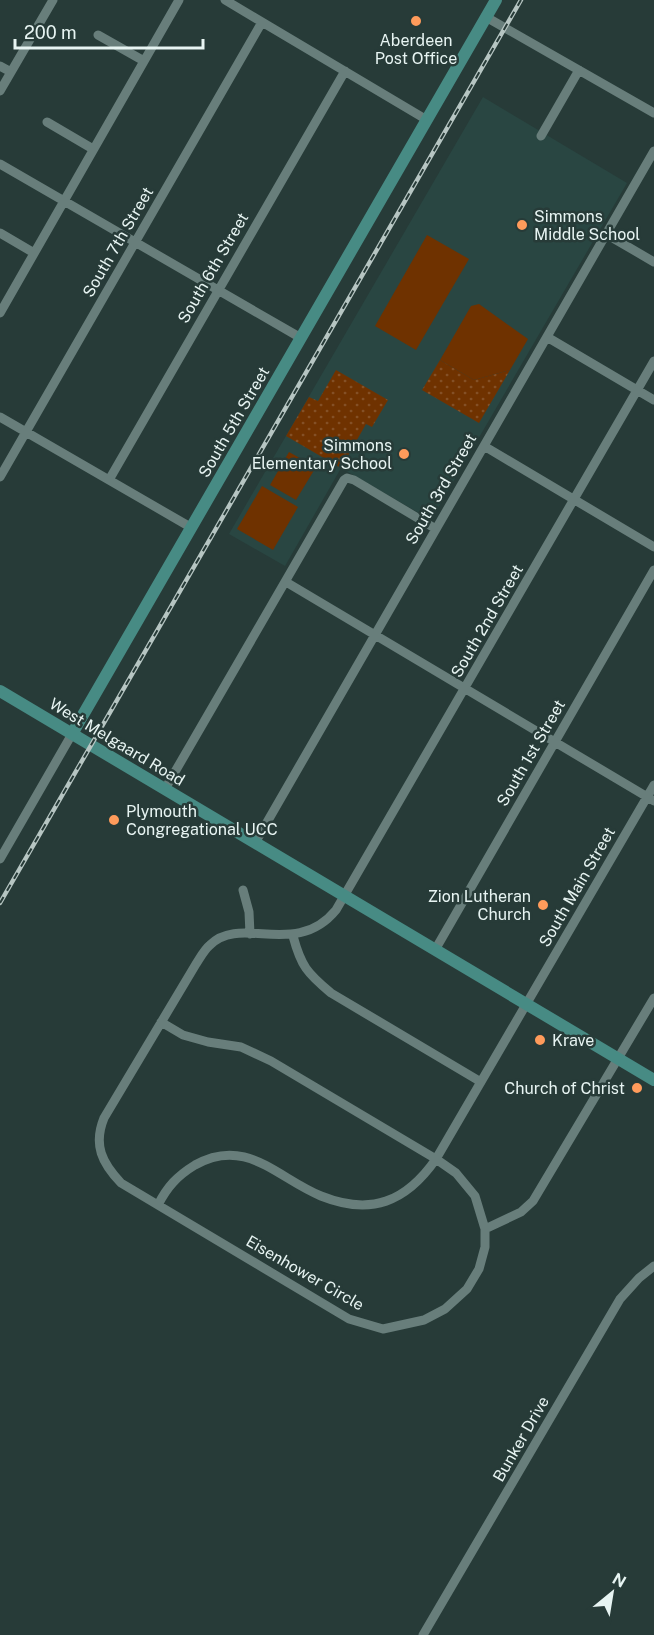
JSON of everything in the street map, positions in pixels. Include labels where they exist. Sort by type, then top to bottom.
[{"type":"main road","name":"South 5th Street","points":[[72,734],[496,0]]},
{"type":"main road","name":"West Melgaard Road","points":[[0,691],[654,1080]]},
{"type":"street","points":[[0,91],[53,0]]},
{"type":"street","points":[[0,313],[179,0]]},
{"type":"street","points":[[225,0],[427,120]]},
{"type":"street","points":[[486,16],[654,113]]},
{"type":"street","name":"South 7th Street","points":[[0,477],[262,22]]},
{"type":"street","points":[[98,35],[144,61]]},
{"type":"street","points":[[0,66],[11,72]]},
{"type":"street","points":[[541,136],[579,70]]},
{"type":"street","name":"South 6th Street","points":[[109,480],[345,71]]},
{"type":"street","points":[[47,122],[93,149]]},
{"type":"street","name":"South 3rd Street","points":[[255,843],[654,151]]},
{"type":"street","points":[[0,164],[302,338]]},
{"type":"street","points":[[0,234],[34,253]]},
{"type":"street","points":[[606,234],[654,262]]},
{"type":"street","points":[[547,337],[654,400]]},
{"type":"street","name":"South 2nd Street","points":[[344,896],[654,361]]},
{"type":"street","points":[[0,417],[192,528]]},
{"type":"street","points":[[484,446],[654,547]]},
{"type":"street","points":[[165,789],[346,478],[354,480],[436,529]]},
{"type":"street","name":"South 1st Street","points":[[435,950],[654,570]]},
{"type":"street","points":[[286,582],[650,799]]},
{"type":"street","name":"South 5th Street","points":[[0,859],[72,734]]},
{"type":"street","name":"South Main Street","points":[[526,1005],[650,799],[654,784]]},
{"type":"street","points":[[243,890],[249,912],[250,934]]},
{"type":"street","name":"Eisenhower Circle","points":[[161,1022],[183,1035],[241,1047],[271,1061],[456,1173],[475,1196],[485,1229],[484,1247],[480,1269],[467,1289],[445,1309],[424,1320],[383,1329],[349,1319],[121,1183],[107,1168],[99,1148],[101,1125],[104,1118],[161,1022],[196,964],[210,944],[228,934],[293,936],[307,932],[330,918],[344,896]]},
{"type":"street","points":[[293,936],[298,956],[309,975],[331,993],[481,1082]]},
{"type":"street","points":[[485,1229],[521,1212],[533,1201],[654,998]]},
{"type":"street","points":[[158,1205],[171,1182],[186,1171],[203,1161],[218,1156],[233,1155],[266,1164],[321,1196],[369,1206],[385,1203],[400,1196],[415,1184],[436,1159],[526,1005]]},
{"type":"street","name":"Bunker Drive","points":[[423,1635],[620,1299],[639,1278],[654,1266]]},
{"type":"shaded area","points":[[483,97],[627,183],[431,520],[341,468],[285,566],[229,534]]},
{"type":"shaded area","points":[[427,235],[469,259],[416,350],[375,326]]},
{"type":"shaded area","points":[[479,304],[528,339],[510,370],[474,380],[440,360],[471,306]]},
{"type":"shaded area","points":[[440,360],[474,380],[510,370],[479,423],[422,390]]},
{"type":"shaded area","points":[[336,370],[388,400],[372,427],[366,424],[341,468],[286,436],[309,397],[318,401]]},
{"type":"shaded area","points":[[289,452],[316,467],[296,500],[270,485]]},
{"type":"shaded area","points":[[262,486],[298,507],[273,550],[237,529]]},
{"type":"railway","points":[[0,903],[521,0]]},
{"type":"place","name":"Aberdeen Post Office","points":[[416,21]]},
{"type":"place","name":"Simmons Middle School","points":[[522,225]]},
{"type":"place","name":"Simmons Elementary School","points":[[404,454]]},
{"type":"place","name":"Plymouth Congregational UCC","points":[[114,820]]},
{"type":"place","name":"Zion Lutheran Church","points":[[543,905]]},
{"type":"place","name":"Krave","points":[[540,1040]]},
{"type":"place","name":"Church of Christ","points":[[637,1088]]}]
